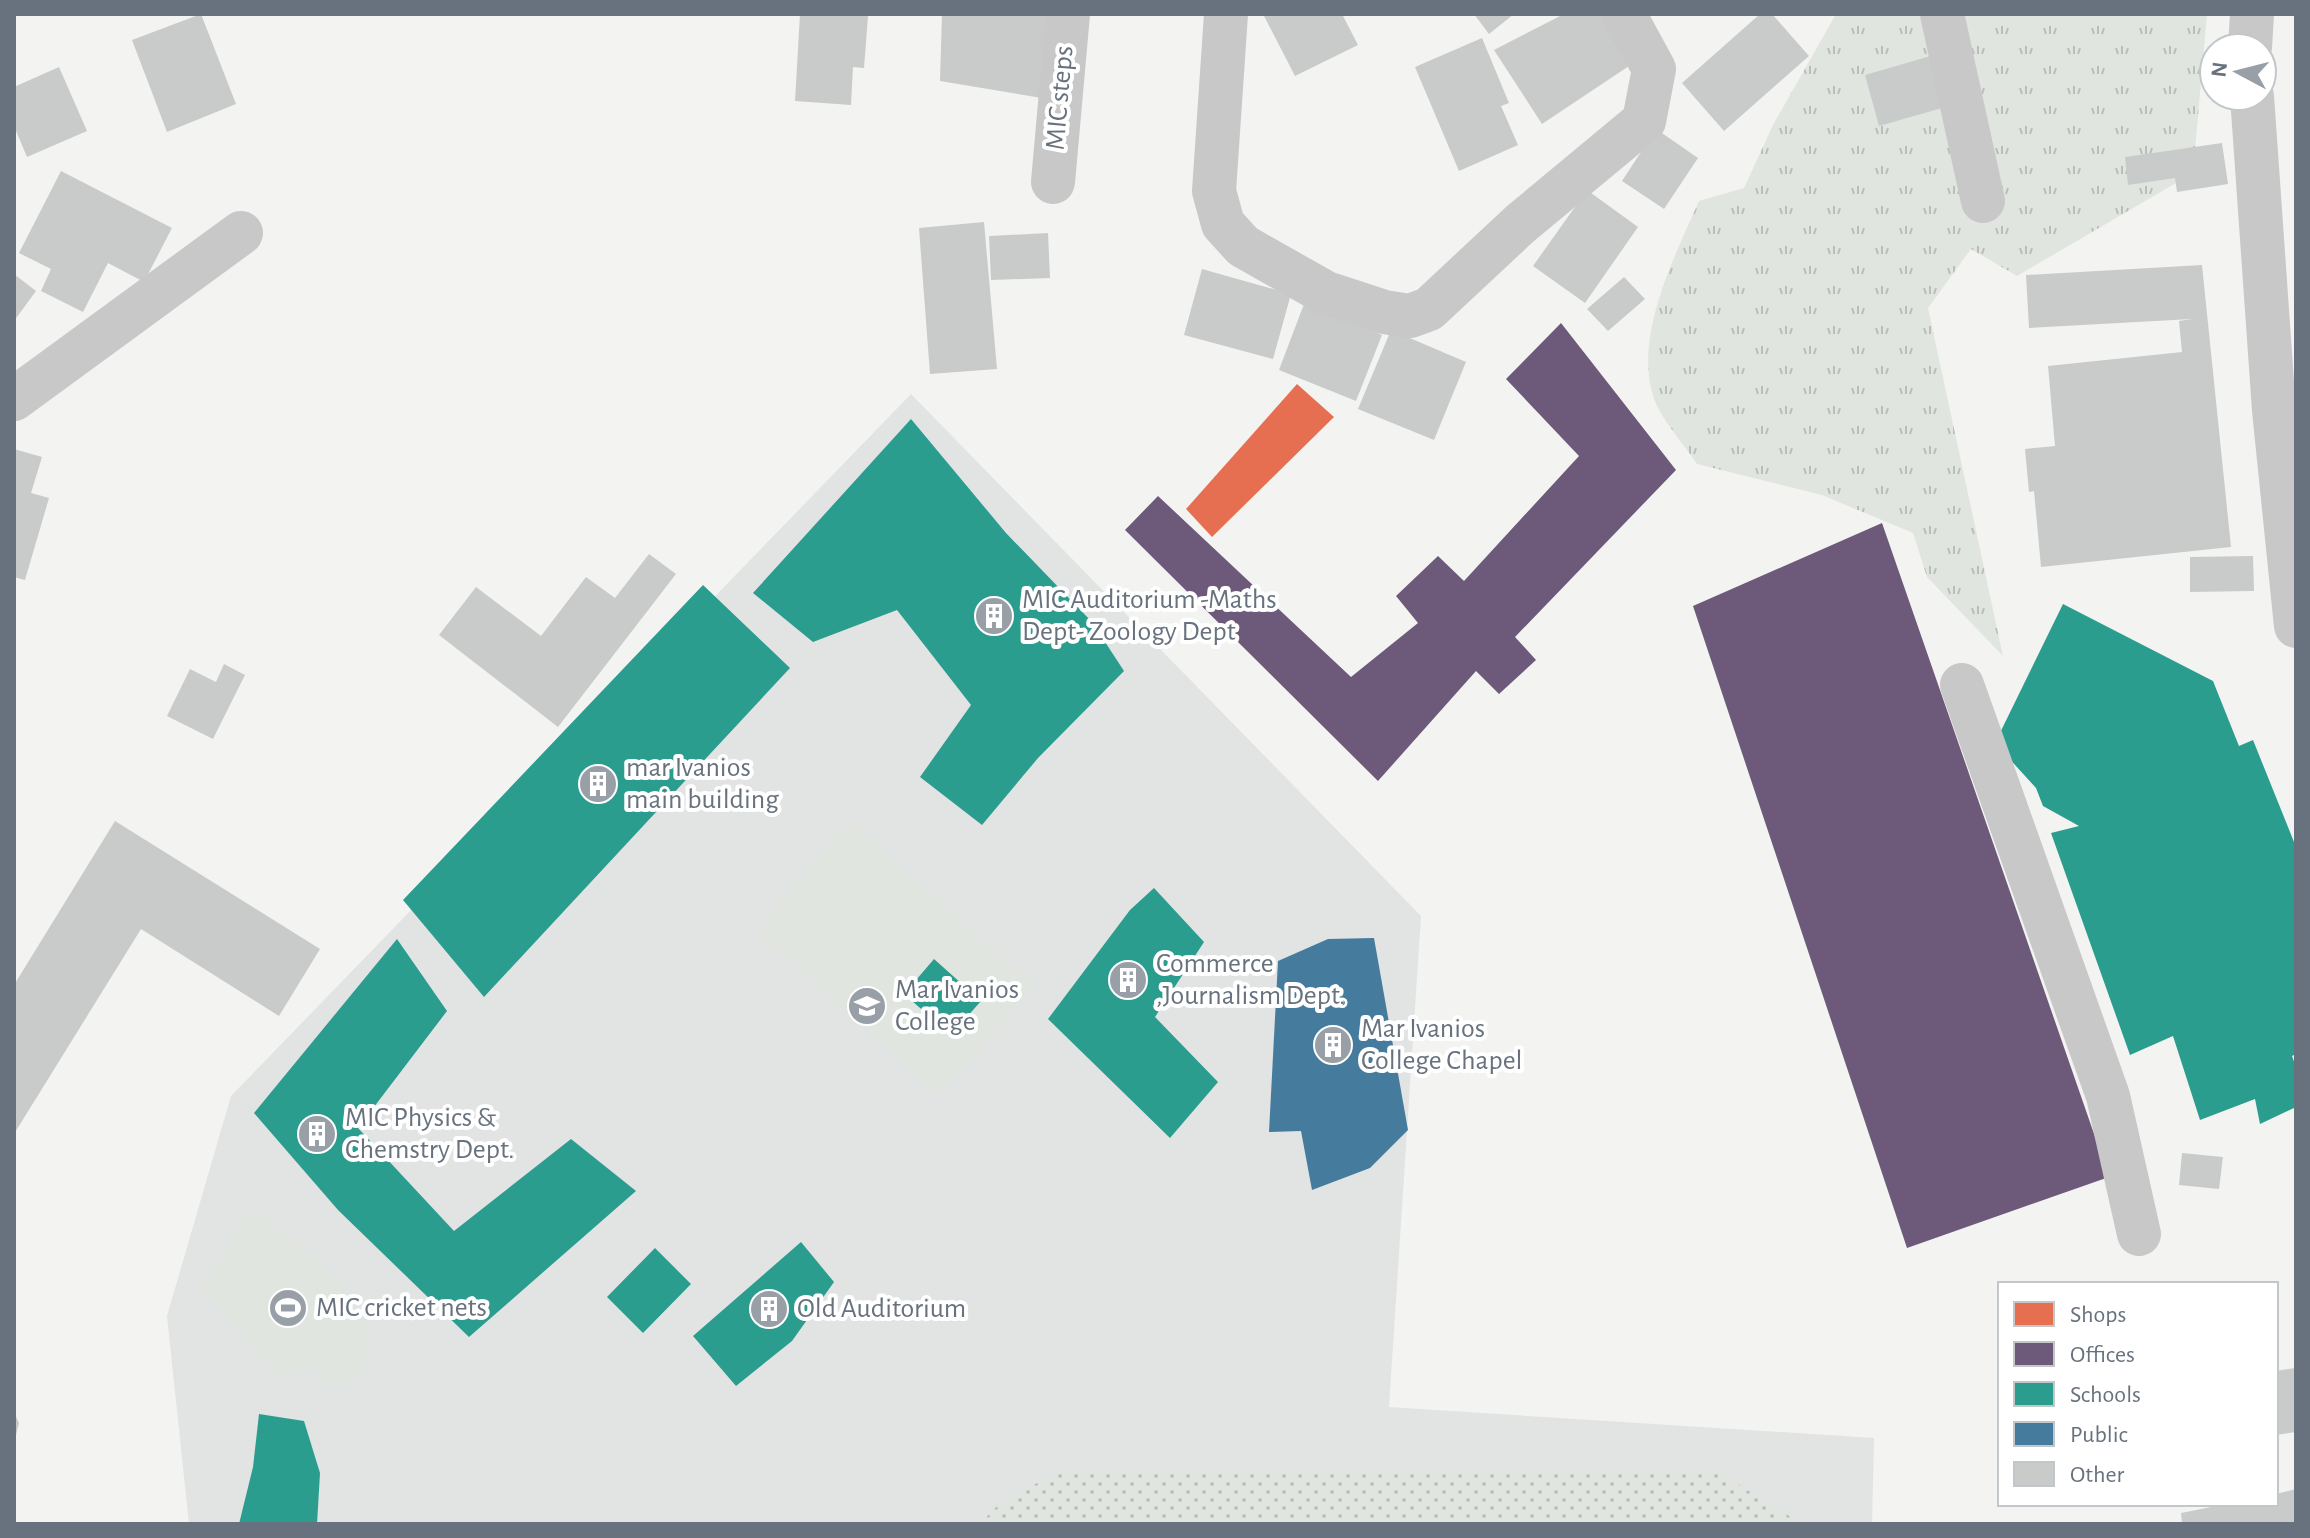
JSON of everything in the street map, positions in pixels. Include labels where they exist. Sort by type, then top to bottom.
[{"type":"street","name":"MIC steps","points":[[1053,182],[1068,14]]},
{"type":"street","points":[[1226,14],[1214,191],[1223,224],[1243,246],[1326,293],[1384,312],[1410,316],[1429,309],[1520,224],[1644,121],[1654,69],[1624,14]]},
{"type":"street","points":[[1942,14],[1983,201]]},
{"type":"street","points":[[2253,112],[2274,410],[2296,626]]},
{"type":"street","points":[[14,399],[241,233]]},
{"type":"street","points":[[1962,685],[2108,1096],[2139,1234]]},
{"type":"shaded area","name":"Mar Ivanios College","points":[[911,394],[1421,916],[1389,1407],[1874,1438],[1872,1524],[189,1524],[167,1316],[231,1096]]},
{"type":"green space","points":[[1836,14],[2207,14],[2205,32],[2198,32],[2198,112],[2193,173],[2017,276],[1971,249],[1928,308],[2003,656],[1927,577],[1913,533],[1822,495],[1697,464],[1658,408],[1650,384],[1648,358],[1651,330],[1667,275],[1699,201],[1744,188],[1773,125]]},
{"type":"green space","points":[[850,822],[1034,987],[939,1095],[756,930]]},
{"type":"green space","name":"MIC cricket nets","points":[[249,1208],[301,1246],[351,1295],[362,1312],[368,1330],[364,1373],[332,1386],[310,1364],[282,1376],[200,1289]]},
{"type":"green space","points":[[1059,1470],[1715,1470],[1802,1524],[980,1524],[995,1508]]},
{"type":"building: Shops","points":[[1297,384],[1334,417],[1212,537],[1186,509]]},
{"type":"building: Offices","points":[[1561,323],[1676,470],[1515,637],[1536,660],[1499,694],[1476,671],[1378,781],[1125,530],[1158,496],[1351,677],[1418,623],[1396,596],[1438,556],[1464,581],[1579,456],[1506,379]]},
{"type":"building: Offices","points":[[1882,523],[2109,1177],[1907,1248],[1693,606]]},
{"type":"building: Schools","name":"MIC Auditorium -Maths Dept- Zoology Dept","points":[[911,419],[1006,533],[1092,622],[1124,671],[1038,758],[982,825],[920,777],[971,705],[897,610],[813,642],[753,593]]},
{"type":"building: Schools","name":"mar Ivanios main building","points":[[703,585],[790,668],[484,997],[403,900]]},
{"type":"building: Schools","points":[[2063,604],[2213,681],[2239,746],[2253,740],[2296,847],[2296,1054],[2292,1056],[2296,1067],[2296,1107],[2260,1124],[2255,1099],[2200,1120],[2173,1036],[2130,1055],[2051,833],[2079,826],[2043,806],[2036,788],[1995,743]]},
{"type":"building: Schools","name":"Commerce ,Journalism Dept.","points":[[1154,888],[1204,942],[1155,1017],[1218,1082],[1170,1138],[1048,1019],[1130,910]]},
{"type":"building: Schools","name":"MIC Physics & Chemstry Dept.","points":[[397,939],[447,1011],[358,1128],[454,1231],[571,1139],[636,1191],[469,1337],[338,1210],[254,1113]]},
{"type":"building: Schools","points":[[934,959],[981,1001],[951,1035],[904,994]]},
{"type":"building: Schools","name":"Old Auditorium","points":[[801,1242],[834,1282],[792,1341],[736,1386],[693,1336]]},
{"type":"building: Schools","points":[[655,1248],[691,1284],[643,1333],[607,1297]]},
{"type":"building: Schools","points":[[259,1414],[304,1421],[320,1473],[317,1524],[239,1524],[253,1467]]},
{"type":"building: Public","name":"Mar Ivanios College Chapel","points":[[1374,938],[1408,1130],[1370,1168],[1312,1190],[1301,1131],[1269,1132],[1278,961],[1328,939]]},
{"type":"building: Other","points":[[201,14],[236,104],[167,132],[132,40]]},
{"type":"building: Other","points":[[800,14],[868,16],[864,68],[853,67],[851,105],[795,101]]},
{"type":"building: Other","points":[[942,14],[1052,14],[1048,99],[940,81]]},
{"type":"building: Other","points":[[1263,14],[1342,14],[1358,45],[1295,76]]},
{"type":"building: Other","points":[[1474,14],[1514,14],[1489,34]]},
{"type":"building: Other","points":[[1564,14],[1610,14],[1629,66],[1542,124],[1494,50]]},
{"type":"building: Other","points":[[1760,14],[1772,14],[1809,56],[1724,131],[1682,83]]},
{"type":"building: Other","points":[[1482,38],[1509,103],[1501,106],[1518,145],[1459,171],[1415,67]]},
{"type":"building: Other","points":[[1934,55],[1949,106],[1879,126],[1865,75]]},
{"type":"building: Other","points":[[59,67],[87,131],[27,157],[14,126],[14,87]]},
{"type":"building: Other","points":[[1656,129],[1698,158],[1664,209],[1622,181]]},
{"type":"building: Other","points":[[2222,143],[2228,184],[2177,192],[2175,178],[2128,185],[2125,157]]},
{"type":"building: Other","points":[[61,171],[172,228],[144,282],[108,263],[83,312],[41,291],[51,269],[19,253]]},
{"type":"building: Other","points":[[1587,190],[1638,227],[1585,303],[1533,266]]},
{"type":"building: Other","points":[[984,222],[997,369],[930,374],[919,228]]},
{"type":"building: Other","points":[[1048,233],[1050,278],[991,280],[989,236]]},
{"type":"building: Other","points":[[2202,265],[2231,547],[2041,567],[2034,491],[2029,492],[2025,449],[2055,446],[2048,366],[2182,352],[2179,321],[2192,319],[2029,328],[2026,275]]},
{"type":"building: Other","points":[[1202,269],[1291,294],[1273,359],[1184,335]]},
{"type":"building: Other","points":[[14,274],[36,291],[14,321]]},
{"type":"building: Other","points":[[1624,277],[1645,299],[1608,331],[1587,309]]},
{"type":"building: Other","points":[[1304,304],[1382,335],[1356,401],[1279,370]]},
{"type":"building: Other","points":[[1391,330],[1466,362],[1434,440],[1358,409]]},
{"type":"building: Other","points":[[14,449],[42,457],[31,493],[49,498],[25,580],[14,577]]},
{"type":"building: Other","points":[[649,554],[676,574],[558,727],[439,635],[476,587],[541,636],[586,577],[615,598]]},
{"type":"building: Other","points":[[2253,556],[2254,591],[2190,592],[2190,557]]},
{"type":"building: Other","points":[[224,664],[245,675],[213,739],[167,716],[190,669],[216,682]]},
{"type":"building: Other","points":[[115,821],[320,949],[279,1016],[141,929],[14,1134],[14,985]]},
{"type":"building: Other","points":[[2182,1153],[2223,1157],[2219,1189],[2179,1185]]},
{"type":"building: Other","points":[[2295,1368],[2296,1432],[2278,1435],[2278,1371]]},
{"type":"building: Other","points":[[14,1412],[19,1423],[15,1439],[14,1439]]},
{"type":"building: Other","points":[[2296,1489],[2296,1524],[2182,1524],[2181,1513],[2216,1506],[2278,1506],[2278,1494]]},
{"type":"place","name":"MIC Auditorium -Maths Dept- Zoology Dept","points":[[994,616]]},
{"type":"place","name":"mar Ivanios main building","points":[[598,784]]},
{"type":"place","name":"Commerce ,Journalism Dept.","points":[[1128,980]]},
{"type":"place","name":"Mar Ivanios College","points":[[867,1006]]},
{"type":"place","name":"Mar Ivanios College Chapel","points":[[1333,1045]]},
{"type":"place","name":"MIC Physics & Chemstry Dept.","points":[[317,1134]]},
{"type":"place","name":"MIC cricket nets","points":[[288,1308]]},
{"type":"place","name":"Old Auditorium","points":[[769,1309]]}]
